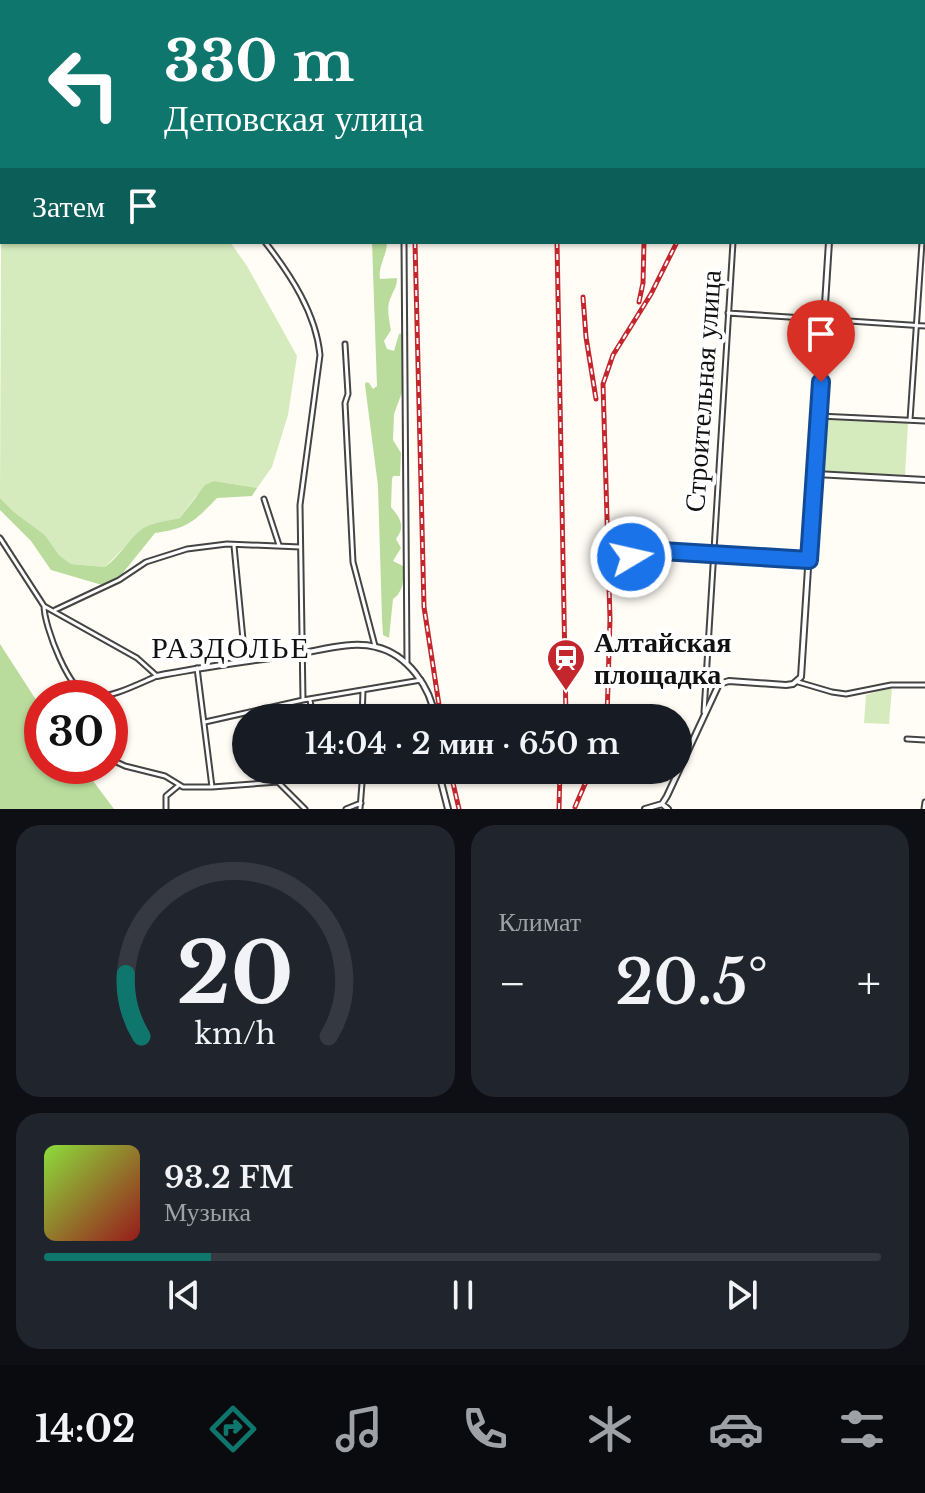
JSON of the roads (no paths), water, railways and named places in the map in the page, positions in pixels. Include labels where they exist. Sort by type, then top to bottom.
[{"type":"street","points":[[267,244],[312,317],[320,355],[300,505],[303,700]]},
{"type":"street","points":[[404,244],[407,664]]},
{"type":"street","name":"Строительная улица","points":[[662,804],[704,712],[733,244]]},
{"type":"street","points":[[800,680],[829,244]]},
{"type":"street","points":[[910,420],[922,244]]},
{"type":"street","points":[[728,313],[925,326]]},
{"type":"street","points":[[345,344],[353,562],[375,646]]},
{"type":"street","points":[[819,416],[925,421]]},
{"type":"street","points":[[815,474],[925,480]]},
{"type":"street","points":[[264,499],[279,545]]},
{"type":"street","points":[[0,538],[44,606],[53,647],[80,692],[86,696],[114,692],[157,676],[197,668],[336,647],[375,646],[407,664],[421,680],[431,704]]},
{"type":"street","points":[[55,610],[119,580],[146,562],[187,549],[227,544],[300,547]]},
{"type":"street","points":[[234,546],[245,660]]},
{"type":"street","points":[[631,557],[645,550],[809,560]]},
{"type":"street","points":[[44,606],[137,658],[157,676]]},
{"type":"street","points":[[197,668],[212,787]]},
{"type":"street","points":[[705,676],[722,682],[786,685],[800,680],[846,694],[891,685],[925,685]]},
{"type":"street","points":[[205,722],[303,700],[421,680]]},
{"type":"street","points":[[704,712],[722,682]]},
{"type":"street","points":[[363,691],[363,704]]},
{"type":"street","points":[[310,700],[311,704]]},
{"type":"street","points":[[907,739],[925,740]]},
{"type":"street","points":[[128,767],[165,776],[178,786],[252,784]]},
{"type":"street","points":[[280,784],[305,809]]},
{"type":"street","points":[[360,809],[362,784]]},
{"type":"street","points":[[442,784],[448,809]]},
{"type":"street","points":[[166,809],[166,796],[178,786]]},
{"type":"street","points":[[924,809],[925,802]]},
{"type":"street","points":[[346,809],[361,803]]},
{"type":"street","points":[[648,809],[662,804],[668,809]]},
{"type":"railway","points":[[415,244],[424,607],[439,704]]},
{"type":"railway","points":[[557,244],[566,704]]},
{"type":"railway","points":[[639,302],[644,244]]},
{"type":"railway","points":[[607,704],[610,619],[603,384],[613,355],[651,294],[676,244]]},
{"type":"railway","points":[[583,297],[596,399]]},
{"type":"railway","points":[[453,784],[459,809]]},
{"type":"railway","points":[[559,809],[560,784]]},
{"type":"railway","points":[[575,807],[585,784]]},
{"type":"place","name":"Алтайская площадка","points":[[566,692]]},
{"type":"district","name":"РАЗДОЛЬЕ","points":[[231,647]]}]
